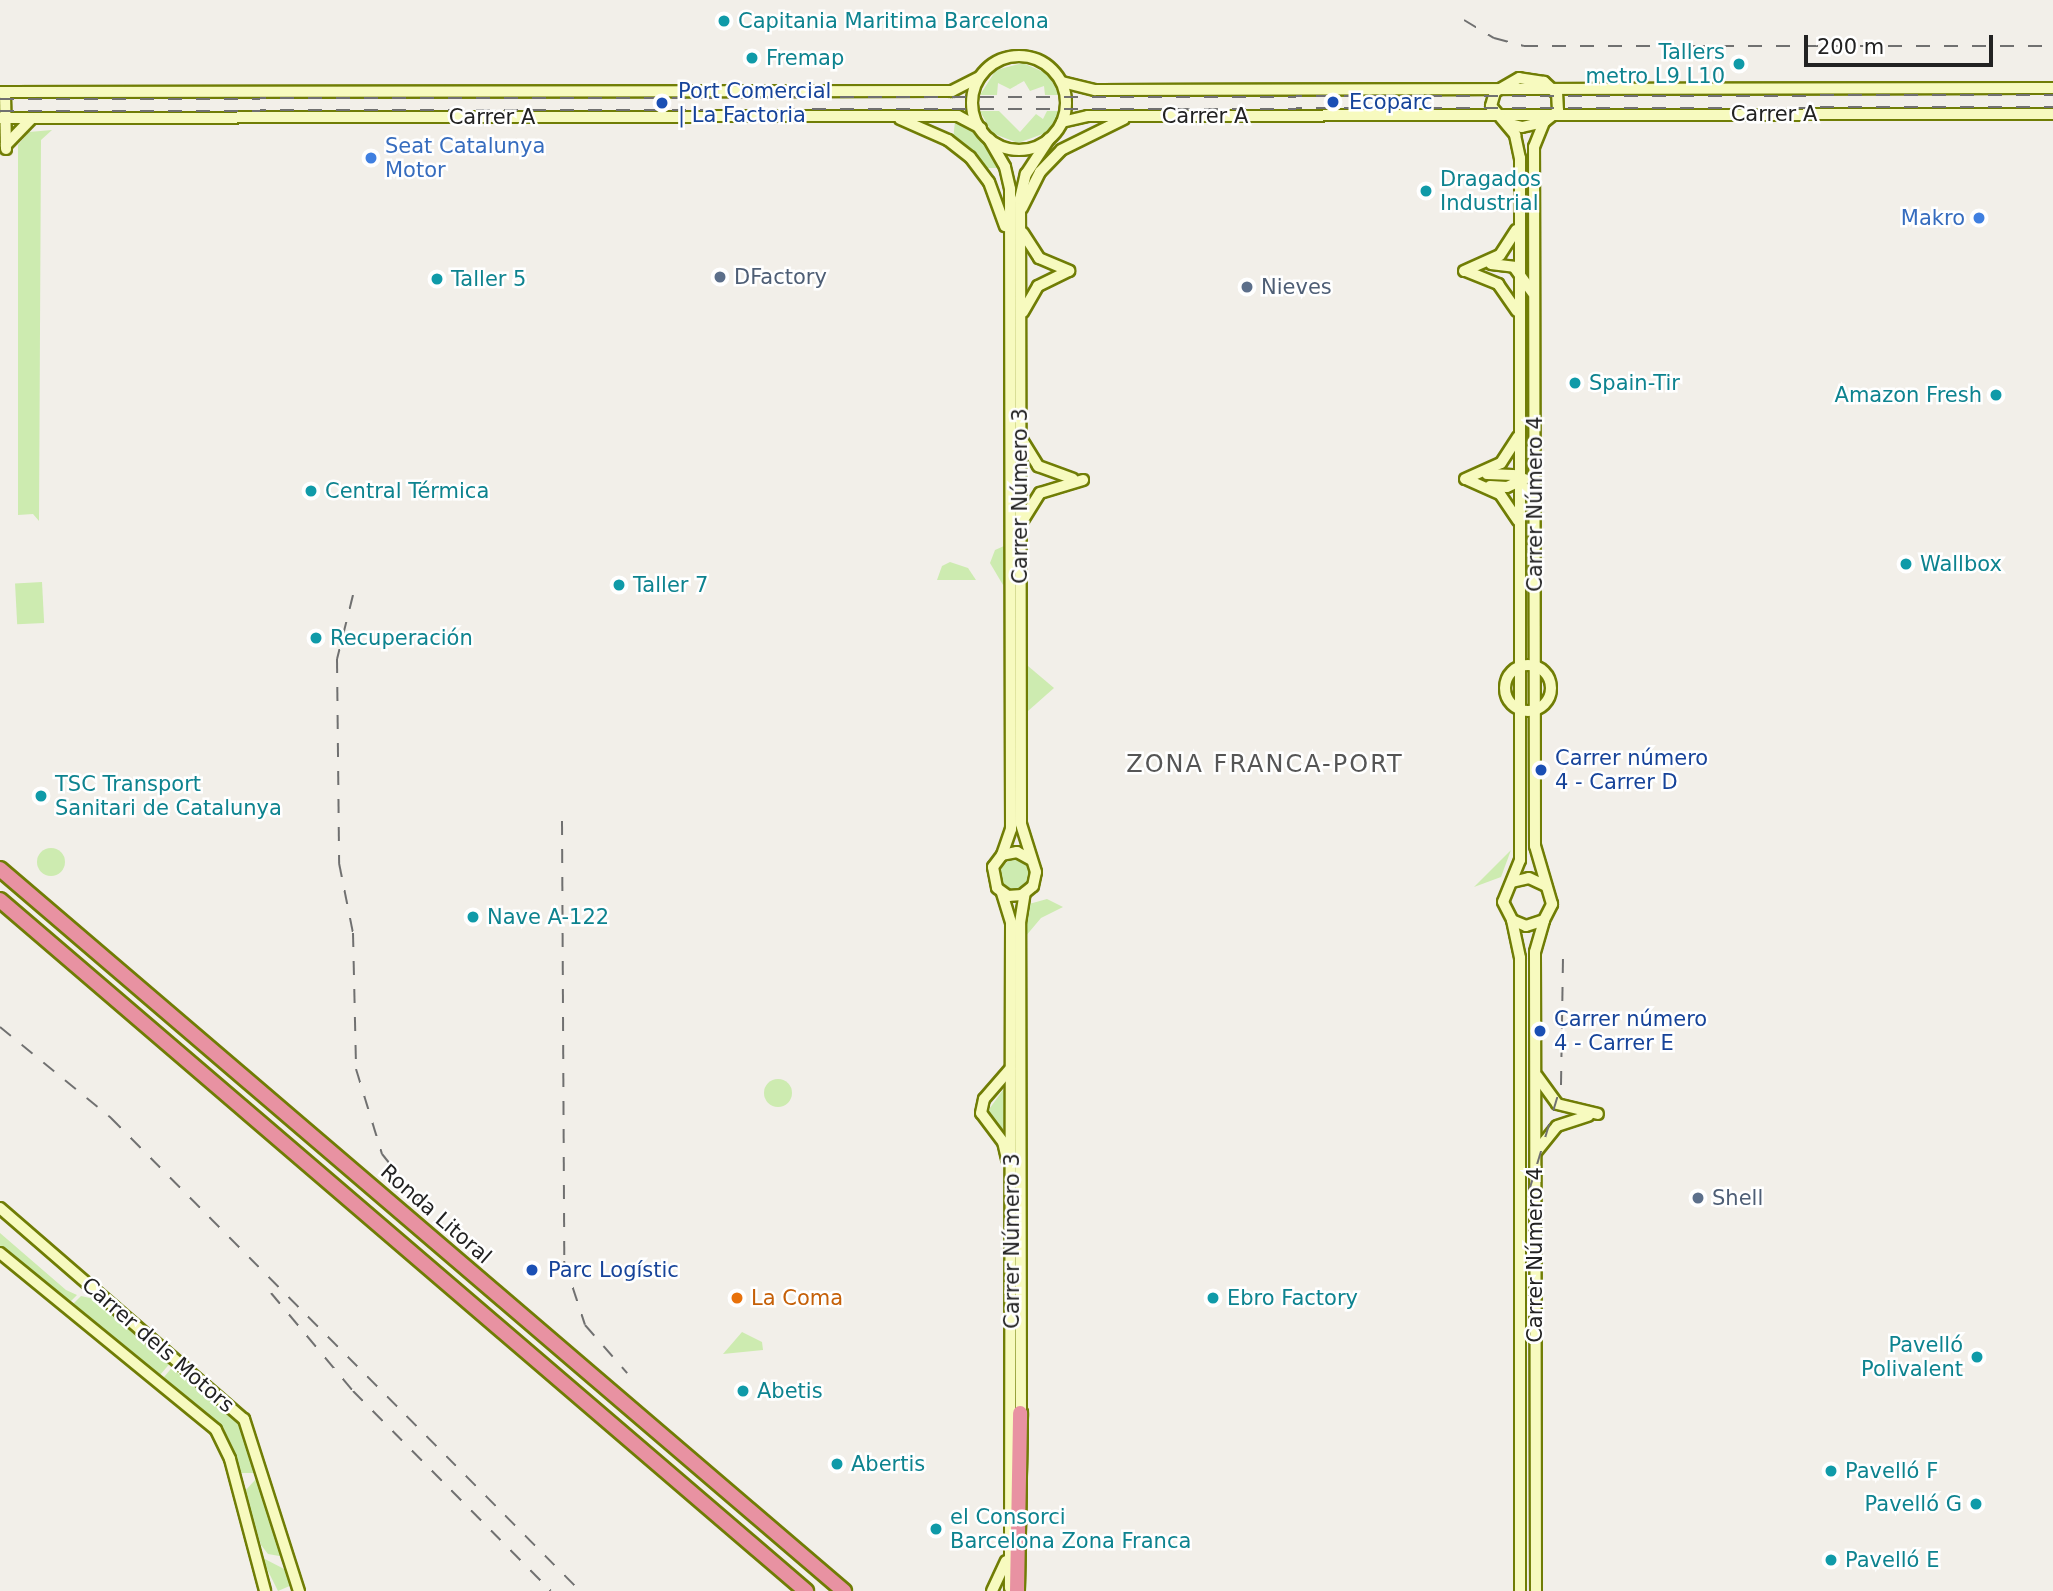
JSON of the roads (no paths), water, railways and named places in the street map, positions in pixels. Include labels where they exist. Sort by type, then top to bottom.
[{"type":"highway","name":"Ronda Litoral","points":[[0,869],[844,1591]]},
{"type":"highway","points":[[0,900],[806,1591]]},
{"type":"highway","points":[[1017,1591],[1020,1413]]},
{"type":"highway","points":[[740,1535],[797,1591]]},
{"type":"highway","points":[[813,1565],[850,1591]]},
{"type":"main road","points":[[1020,56],[1041,61],[1062,82],[1067,101],[1062,122],[1049,139],[1018,150],[989,139],[981,128],[973,104],[980,77],[1001,59],[1020,56]]},
{"type":"main road","name":"Carrer A","points":[[2,92],[952,91],[980,77]]},
{"type":"main road","name":"Carrer A","points":[[1062,82],[1095,90],[1497,89],[1524,77],[1553,89],[2053,88]]},
{"type":"main road","points":[[1497,89],[1491,100],[1495,115],[1506,123],[1522,127],[1544,122],[1554,115],[1559,102],[1553,89]]},
{"type":"main road","points":[[2,92],[6,147],[15,130],[33,118]]},
{"type":"main road","name":"Carrer A","points":[[1062,122],[1077,116],[2053,114]]},
{"type":"main road","points":[[894,116],[948,140],[970,157],[994,191],[1009,236]]},
{"type":"main road","name":"Carrer A","points":[[3,118],[958,116],[981,128]]},
{"type":"main road","points":[[1020,214],[1039,174],[1061,150],[1089,132],[1136,116]]},
{"type":"main road","name":"Carrer Número 4","points":[[1544,122],[1535,139],[1535,854],[1546,886]]},
{"type":"main road","name":"Carrer Número 4","points":[[1506,123],[1519,148],[1520,860],[1512,882]]},
{"type":"main road","name":"Carrer Número 3","points":[[989,139],[1008,178],[1011,829],[1002,855]]},
{"type":"main road","name":"Carrer Número 3","points":[[1030,859],[1021,824],[1020,214],[1022,183],[1049,139]]},
{"type":"main road","points":[[1484,271],[1510,245],[1518,223]]},
{"type":"main road","points":[[1020,226],[1039,258],[1069,271],[1034,290],[1020,321]]},
{"type":"main road","points":[[1484,271],[1504,278],[1519,271],[1534,249]]},
{"type":"main road","points":[[1484,271],[1507,292],[1518,314]]},
{"type":"main road","points":[[1519,271],[1534,295]]},
{"type":"main road","points":[[1480,480],[1507,457],[1519,432]]},
{"type":"main road","points":[[1020,435],[1042,470],[1083,480],[1040,493],[1020,526]]},
{"type":"main road","points":[[1480,480],[1501,488],[1520,481],[1535,464]]},
{"type":"main road","points":[[1480,480],[1504,498],[1520,525]]},
{"type":"main road","points":[[1520,481],[1535,500]]},
{"type":"main road","points":[[1520,668],[1535,668],[1547,673],[1553,688],[1547,704],[1535,708],[1520,708],[1508,703],[1503,688],[1506,677],[1520,668]]},
{"type":"main road","points":[[1017,852],[1030,859],[1036,879],[1025,893],[1002,893],[992,874],[1002,855],[1017,852]]},
{"type":"main road","points":[[1529,878],[1546,886],[1552,904],[1544,920],[1529,926],[1512,920],[1503,902],[1512,882],[1529,878]]},
{"type":"main road","name":"Carrer Número 3","points":[[1002,893],[1011,917],[1010,1591]]},
{"type":"main road","name":"Carrer Número 3","points":[[1022,1591],[1020,923],[1025,893]]},
{"type":"main road","name":"Carrer Número 4","points":[[1512,920],[1520,958],[1520,1591]]},
{"type":"main road","name":"Carrer Número 4","points":[[1536,1591],[1533,1114],[1535,952],[1544,920]]},
{"type":"main road","points":[[1011,1066],[985,1099],[981,1113],[1004,1145],[1012,1178]]},
{"type":"main road","points":[[1535,1070],[1545,1092],[1566,1114]]},
{"type":"main road","points":[[1520,1099],[1533,1114],[1566,1114]]},
{"type":"main road","points":[[1520,1136],[1533,1114]]},
{"type":"main road","points":[[1535,1154],[1547,1134],[1566,1114]]},
{"type":"main road","name":"Carrer dels Motors","points":[[0,1208],[244,1419],[299,1591]]},
{"type":"main road","name":"Carrer dels Motors","points":[[0,1253],[216,1430],[230,1459],[265,1591]]},
{"type":"main road","points":[[992,1591],[1010,1542]]},
{"type":"railway","points":[[1464,20],[1494,38],[1524,46],[2053,46]]},
{"type":"railway","points":[[0,99],[2053,95]]},
{"type":"railway","points":[[0,111],[2053,107]]},
{"type":"railway","points":[[353,595],[337,659],[339,863],[353,933],[356,1069],[382,1154],[439,1225]]},
{"type":"railway","points":[[562,821],[564,1261],[585,1325],[627,1373]]},
{"type":"railway","points":[[1529,1191],[1561,1085],[1563,958]]},
{"type":"railway","points":[[0,1027],[111,1118],[580,1591]]},
{"type":"railway","points":[[271,1293],[353,1391],[551,1591]]},
{"type":"place","name":"Capitania Maritima Barcelona","points":[[724,21]]},
{"type":"place","name":"Fremap","points":[[752,58]]},
{"type":"place","name":"Tallers metro L9 L10","points":[[1739,64]]},
{"type":"place","name":"Ecoparc","points":[[1333,102]]},
{"type":"place","name":"Port Comercial | La Factoria","points":[[662,103]]},
{"type":"place","name":"Seat Catalunya Motor","points":[[371,158]]},
{"type":"place","name":"Dragados Industrial","points":[[1426,191]]},
{"type":"place","name":"Makro","points":[[1979,218]]},
{"type":"place","name":"DFactory","points":[[720,277]]},
{"type":"place","name":"Taller 5","points":[[437,279]]},
{"type":"place","name":"Nieves","points":[[1247,287]]},
{"type":"place","name":"Spain-Tir","points":[[1575,383]]},
{"type":"place","name":"Amazon Fresh","points":[[1996,395]]},
{"type":"place","name":"Central Térmica","points":[[311,491]]},
{"type":"place","name":"Wallbox","points":[[1906,564]]},
{"type":"place","name":"Taller 7","points":[[619,585]]},
{"type":"place","name":"Recuperación","points":[[316,638]]},
{"type":"place","name":"Carrer número 4 - Carrer D","points":[[1541,770]]},
{"type":"place","name":"TSC Transport Sanitari de Catalunya","points":[[41,796]]},
{"type":"place","name":"Nave A-122","points":[[473,917]]},
{"type":"place","name":"Carrer número 4 - Carrer E","points":[[1540,1031]]},
{"type":"place","name":"Shell","points":[[1698,1198]]},
{"type":"place","name":"Parc Logístic","points":[[532,1270]]},
{"type":"place","name":"La Coma","points":[[737,1298]]},
{"type":"place","name":"Ebro Factory","points":[[1213,1298]]},
{"type":"place","name":"Pavelló Polivalent","points":[[1977,1357]]},
{"type":"place","name":"Abetis","points":[[743,1391]]},
{"type":"place","name":"Abertis","points":[[837,1464]]},
{"type":"place","name":"Pavelló F","points":[[1831,1471]]},
{"type":"place","name":"Pavelló G","points":[[1976,1504]]},
{"type":"place","name":"el Consorci Barcelona Zona Franca","points":[[936,1529]]},
{"type":"place","name":"Pavelló E","points":[[1831,1560]]},
{"type":"district","name":"ZONA FRANCA-PORT","points":[[1265,765]]}]
